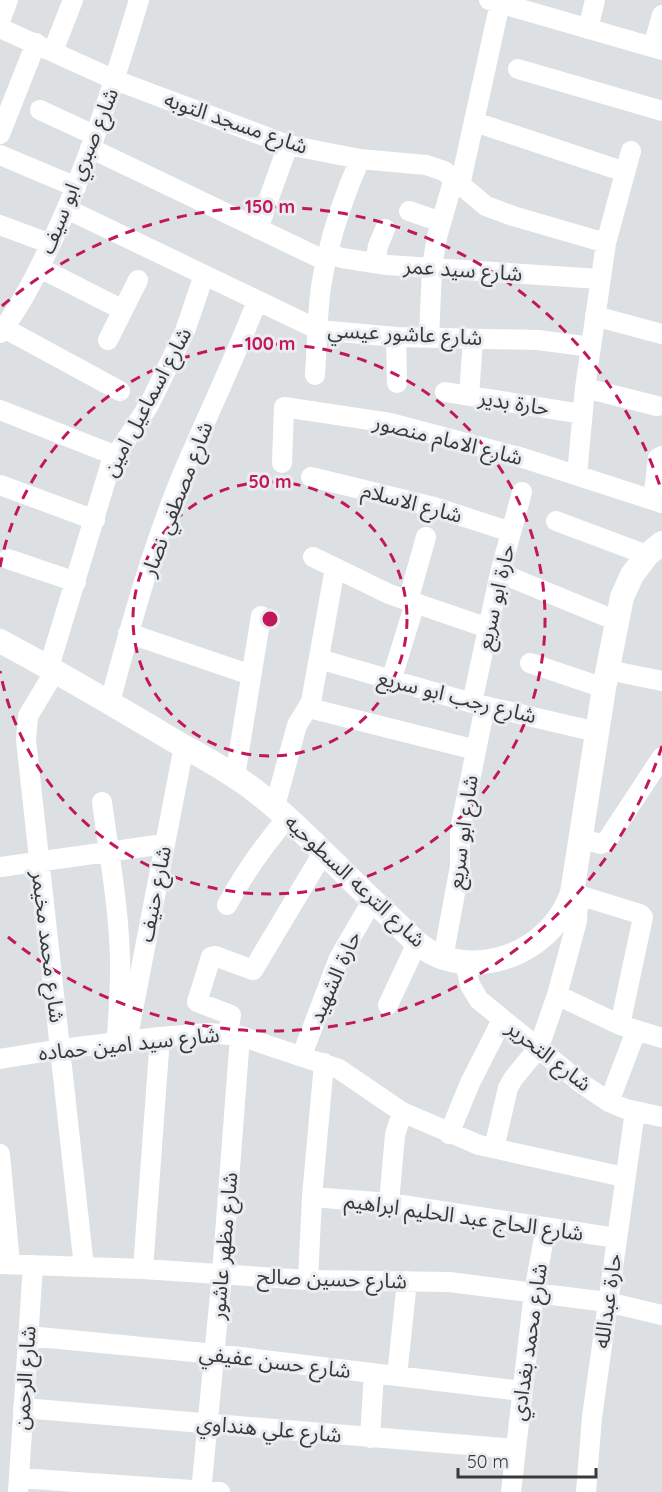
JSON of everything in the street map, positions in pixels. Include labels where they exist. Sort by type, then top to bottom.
[{"type":"street","points":[[0,21],[8,0]]},
{"type":"street","points":[[0,134],[45,47],[73,0]]},
{"type":"street","name":"شارع صبري ابو سيف","points":[[2,330],[28,292],[67,209],[115,80],[139,0]]},
{"type":"street","points":[[588,29],[595,0]]},
{"type":"street","points":[[429,338],[432,267],[441,222],[457,181],[475,122],[494,2],[527,5],[588,29],[658,49],[662,15]]},
{"type":"street","name":"شارع مسجد التوبه","points":[[0,28],[115,80],[288,145],[360,159],[426,165],[444,171],[486,206],[606,243]]},
{"type":"street","points":[[518,69],[662,111]]},
{"type":"street","name":"شارع سيد عمر","points":[[40,111],[258,229],[327,257],[375,263],[600,279]]},
{"type":"street","points":[[475,122],[625,172]]},
{"type":"street","points":[[258,229],[288,145]]},
{"type":"street","points":[[577,475],[585,388],[606,243],[631,151]]},
{"type":"street","points":[[0,155],[76,187]]},
{"type":"street","points":[[315,375],[321,289],[327,257],[341,205],[360,159]]},
{"type":"street","name":"شارع عاشور عيسي","points":[[67,209],[319,330],[396,337],[538,340],[591,347]]},
{"type":"street","points":[[409,211],[441,222]]},
{"type":"street","points":[[0,225],[51,244]]},
{"type":"street","points":[[375,263],[385,229]]},
{"type":"street","points":[[40,268],[123,310]]},
{"type":"street","name":"شارع اسماعيل امين","points":[[52,669],[114,455],[149,405],[185,332],[204,275]]},
{"type":"street","points":[[108,340],[138,280]]},
{"type":"street","name":"شارع مصطفي نصار","points":[[110,702],[128,633],[175,494],[237,355],[257,301]]},
{"type":"street","points":[[595,316],[662,334]]},
{"type":"street","points":[[2,330],[120,391]]},
{"type":"street","points":[[396,337],[397,383]]},
{"type":"street","points":[[469,396],[473,339]]},
{"type":"street","points":[[585,388],[657,406]]},
{"type":"street","name":"حارة بدير","points":[[445,392],[582,414]]},
{"type":"street","name":"شارع الامام منصور","points":[[282,463],[284,407],[390,423],[524,458],[657,501]]},
{"type":"street","points":[[0,410],[114,455]]},
{"type":"street","points":[[657,501],[658,458],[662,456]]},
{"type":"street","name":"شارع الاسلام","points":[[311,477],[434,507],[511,532]]},
{"type":"street","points":[[0,486],[95,520]]},
{"type":"street","name":"حارة ابو سريع","points":[[479,705],[488,628],[522,492]]},
{"type":"street","points":[[494,1148],[510,1083],[539,1047],[557,995],[577,921],[575,895],[581,838],[616,621],[622,597],[632,575],[655,549],[556,521]]},
{"type":"street","points":[[391,681],[426,537]]},
{"type":"street","points":[[313,557],[389,594],[488,628]]},
{"type":"street","points":[[8,559],[76,582]]},
{"type":"street","points":[[227,905],[245,872],[270,838],[282,812],[297,725],[309,708],[335,568]]},
{"type":"street","points":[[500,573],[616,621]]},
{"type":"street","points":[[235,776],[261,616]]},
{"type":"street","points":[[128,633],[251,675]]},
{"type":"street","name":"شارع الترعه السطوحيه","points":[[0,641],[110,702],[235,776],[282,812],[417,943],[454,960]]},
{"type":"street","name":"شارع رجب ابو سريع","points":[[319,659],[479,705],[597,732]]},
{"type":"street","points":[[530,663],[606,679],[662,681]]},
{"type":"street","name":"شارع محمد مخيمر","points":[[52,669],[27,716],[25,727],[84,1267]]},
{"type":"street","name":"شارع ابو سريع","points":[[454,960],[460,830],[476,750],[479,705]]},
{"type":"street","points":[[309,708],[476,750]]},
{"type":"street","name":"شارع حنيف","points":[[122,1041],[183,746]]},
{"type":"street","points":[[581,838],[600,844],[606,842],[662,757]]},
{"type":"street","points":[[102,802],[117,910],[122,1041]]},
{"type":"street","points":[[0,867],[164,844]]},
{"type":"street","points":[[234,1035],[231,1015],[197,1002],[211,957],[215,956],[253,970],[322,853]]},
{"type":"street","points":[[454,960],[489,962],[524,950],[554,927],[575,895]]},
{"type":"street","points":[[575,895],[640,914],[643,917],[628,1028],[609,1102]]},
{"type":"street","name":"حارة الشهيد","points":[[302,1055],[339,958],[372,901]]},
{"type":"street","points":[[388,1005],[417,943]]},
{"type":"street","name":"شارع التحرير","points":[[454,960],[467,976],[472,992],[502,1020],[539,1047],[581,1083],[609,1102],[662,1117]]},
{"type":"street","points":[[557,995],[628,1028],[662,1038]]},
{"type":"street","points":[[449,1134],[470,1083],[502,1020]]},
{"type":"street","name":"شارع سيد امين حماده","points":[[0,1059],[160,1037],[208,1033],[234,1035],[324,1063],[346,1074],[402,1112],[449,1134],[479,1145],[624,1178]]},
{"type":"street","name":"شارع مظهر عاشور","points":[[207,1492],[207,1424],[222,1274],[234,1035]]},
{"type":"street","points":[[143,1269],[160,1037]]},
{"type":"street","points":[[308,1280],[312,1197],[324,1063]]},
{"type":"street","name":"حارة عبدالله","points":[[586,1492],[592,1417],[635,1111]]},
{"type":"street","points":[[388,1203],[395,1136],[402,1112]]},
{"type":"street","points":[[0,1154],[5,1264]]},
{"type":"street","name":"شارع الحاج عبد الحليم ابراهيم","points":[[312,1197],[388,1203],[616,1238]]},
{"type":"street","name":"شارع محمد بغدادي","points":[[511,1492],[534,1292],[546,1227]]},
{"type":"street","name":"شارع حسين صالح","points":[[5,1264],[143,1269],[308,1280],[449,1282],[607,1302],[662,1315]]},
{"type":"street","name":"شارع الرحمن","points":[[18,1485],[33,1265]]},
{"type":"street","points":[[397,1376],[407,1281]]},
{"type":"street","name":"شارع حسن عفيفي","points":[[28,1336],[215,1354],[522,1391]]},
{"type":"street","points":[[370,1438],[374,1373]]},
{"type":"street","name":"شارع علي هنداوي","points":[[23,1408],[515,1449]]},
{"type":"street","points":[[18,1485],[207,1492]]}]
